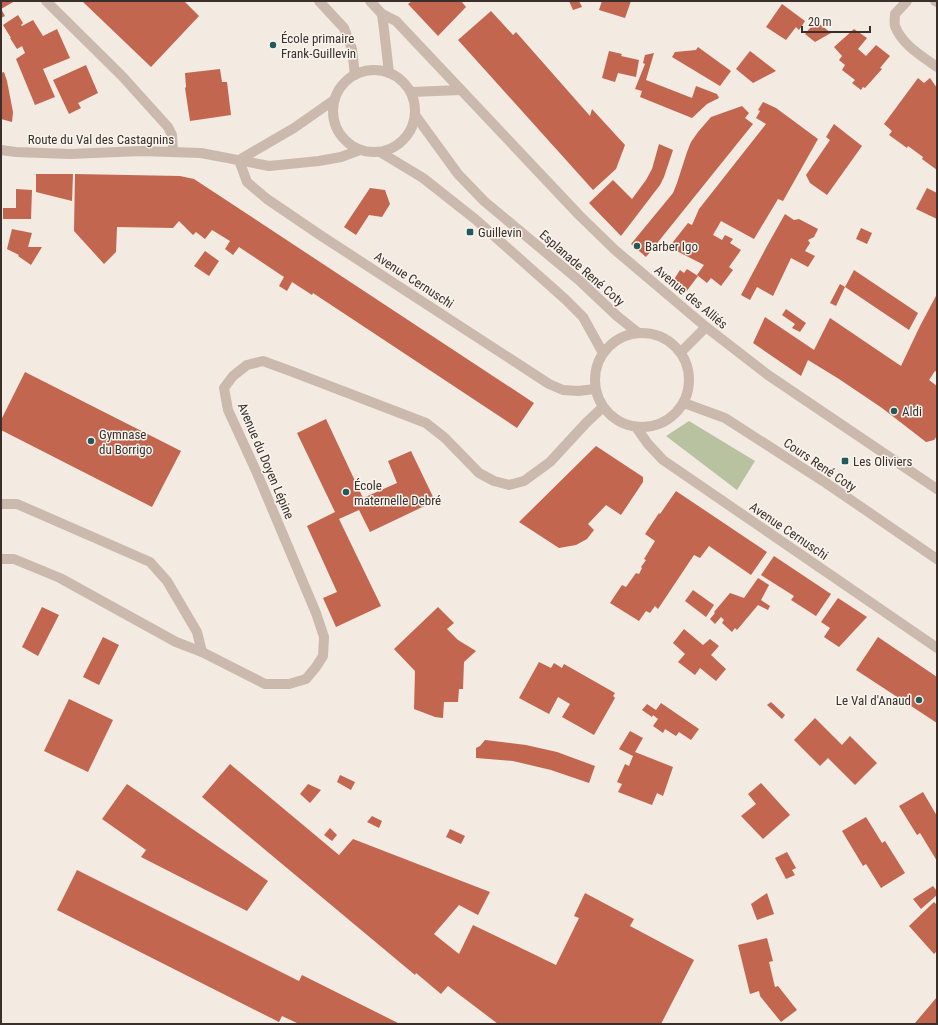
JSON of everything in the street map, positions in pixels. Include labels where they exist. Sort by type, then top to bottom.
[{"type":"street","points":[[46,1],[122,76],[168,127],[172,135],[173,152]]},
{"type":"street","points":[[319,1],[344,28],[352,49],[355,75]]},
{"type":"street","name":"Avenue des Alliés","points":[[370,1],[382,14],[396,21],[580,216],[615,250],[706,327],[768,375],[937,489]]},
{"type":"street","points":[[906,1],[895,14],[895,25],[897,30],[909,46],[937,67]]},
{"type":"street","points":[[382,14],[389,73]]},
{"type":"street","points":[[378,70],[389,73],[401,80],[411,92],[415,107],[413,126],[408,136],[391,149],[380,152],[360,150],[349,144],[340,135],[335,124],[333,112],[334,100],[346,81],[355,75],[366,71],[378,70]]},
{"type":"street","points":[[411,92],[461,90]]},
{"type":"street","points":[[239,160],[294,128],[334,100]]},
{"type":"street","name":"Esplanade René Coty","points":[[415,115],[458,174],[484,201],[637,332]]},
{"type":"street","name":"Route du Val des Castagnins","points":[[1,150],[70,154],[141,151],[201,153],[239,160]]},
{"type":"street","points":[[239,160],[269,166],[320,162],[341,157],[360,150]]},
{"type":"street","points":[[380,152],[423,178],[565,299],[583,317],[603,353]]},
{"type":"street","name":"Avenue Cernuschi","points":[[239,160],[247,182],[266,199],[549,384],[563,390],[578,391],[595,389]]},
{"type":"street","points":[[681,352],[706,327]]},
{"type":"street","points":[[637,332],[654,334],[669,340],[681,352],[687,364],[690,377],[689,390],[684,403],[672,417],[655,426],[636,427],[623,424],[612,417],[603,407],[595,389],[594,376],[597,364],[603,353],[612,342],[637,332]]},
{"type":"street","name":"Avenue du Doyen Lépine","points":[[1,560],[14,559],[60,578],[176,642],[202,652],[264,684],[289,684],[306,679],[316,667],[322,656],[324,637],[316,613],[257,473],[228,410],[224,388],[233,376],[247,365],[263,361],[426,423],[445,438],[479,473],[494,481],[509,485],[524,481],[550,462],[603,407]]},
{"type":"street","name":"Cours René Coty","points":[[684,403],[725,418],[826,483],[937,559]]},
{"type":"street","name":"Avenue Cernuschi","points":[[636,427],[648,444],[663,460],[937,648]]},
{"type":"street","points":[[1,504],[17,504],[150,562],[167,581],[197,632],[202,652]]},
{"type":"green space","points":[[689,421],[755,461],[737,490],[666,436]]},
{"type":"building","points":[[1,1],[15,1],[1,9]]},
{"type":"building","points":[[82,1],[184,1],[199,16],[151,67]]},
{"type":"building","points":[[412,1],[461,1],[466,7],[438,36],[408,4]]},
{"type":"building","points":[[569,1],[579,1],[582,7],[573,10]]},
{"type":"building","points":[[602,1],[631,1],[625,18],[599,10]]},
{"type":"building","points":[[782,4],[805,21],[799,30],[796,27],[786,40],[766,27]]},
{"type":"building","points":[[1,9],[5,16],[1,18]]},
{"type":"building","points":[[491,11],[513,35],[516,32],[590,116],[592,109],[625,145],[616,169],[593,190],[458,40]]},
{"type":"building","points":[[18,15],[23,23],[21,25],[22,26],[33,20],[43,36],[57,29],[70,58],[43,69],[55,97],[35,105],[16,59],[25,53],[22,46],[17,49],[3,25]]},
{"type":"building","points":[[816,21],[831,33],[815,42],[805,34]]},
{"type":"building","points":[[854,29],[867,38],[858,49],[866,56],[876,45],[890,56],[880,68],[882,69],[865,88],[863,87],[861,90],[852,83],[855,80],[842,70],[845,65],[839,60],[842,56],[834,47]]},
{"type":"building","points":[[698,47],[731,71],[720,86],[672,57],[675,52],[696,50]]},
{"type":"building","points":[[609,51],[622,54],[621,56],[639,60],[636,77],[618,73],[615,82],[602,78]]},
{"type":"building","points":[[750,51],[776,71],[753,83],[736,69]]},
{"type":"building","points":[[654,53],[646,80],[692,98],[696,86],[717,94],[719,98],[707,104],[692,118],[640,97],[642,91],[635,89],[645,64],[643,63],[645,55]]},
{"type":"building","points":[[86,65],[98,93],[78,103],[81,108],[69,114],[53,80]]},
{"type":"building","points":[[220,69],[222,82],[227,82],[231,115],[190,121],[185,88],[185,73]]},
{"type":"building","points":[[4,72],[13,112],[12,122],[1,119],[1,73]]},
{"type":"building","points":[[918,78],[924,83],[930,78],[937,88],[937,170],[908,146],[907,148],[889,135],[892,131],[884,124]]},
{"type":"building","points":[[763,102],[776,108],[818,139],[783,201],[778,199],[754,239],[721,221],[713,235],[722,240],[725,235],[733,239],[730,243],[741,250],[729,267],[733,270],[721,286],[711,278],[707,283],[697,275],[704,265],[669,247],[688,223],[692,225],[699,209],[766,124],[756,118],[760,111],[758,110]]},
{"type":"building","points":[[742,106],[749,113],[745,118],[753,124],[646,257],[631,244],[673,193],[691,142],[711,117]]},
{"type":"building","points":[[834,124],[862,146],[827,195],[810,183],[806,175],[830,140],[826,137]]},
{"type":"building","points":[[659,144],[673,150],[664,177],[660,185],[621,236],[589,203],[613,180],[632,199],[652,169]]},
{"type":"building","points":[[36,174],[73,174],[72,201],[36,192]]},
{"type":"building","points":[[75,174],[180,176],[194,179],[534,403],[517,428],[313,293],[312,295],[292,282],[287,291],[279,286],[284,277],[239,247],[233,255],[225,249],[230,241],[212,230],[205,239],[196,232],[193,235],[179,221],[173,228],[117,227],[116,252],[104,264],[74,231]]},
{"type":"building","points":[[370,188],[385,190],[390,204],[382,217],[369,215],[356,235],[344,227]]},
{"type":"building","points":[[927,188],[937,193],[937,219],[916,209]]},
{"type":"building","points":[[16,189],[32,190],[31,219],[3,219],[3,208],[16,208]]},
{"type":"building","points":[[785,214],[794,220],[799,219],[818,229],[814,237],[808,240],[810,243],[805,251],[815,256],[808,267],[791,258],[773,296],[757,287],[750,300],[741,295]]},
{"type":"building","points":[[861,228],[872,233],[867,244],[856,239]]},
{"type":"building","points":[[12,229],[32,233],[28,247],[42,247],[31,265],[18,256],[19,255],[7,249]]},
{"type":"building","points":[[205,251],[219,261],[209,276],[194,266]]},
{"type":"building","points":[[687,269],[698,276],[686,292],[673,281],[680,270],[684,273]]},
{"type":"building","points":[[854,270],[918,313],[909,330],[845,287]]},
{"type":"building","points":[[840,284],[845,287],[836,306],[830,303]]},
{"type":"building","points":[[937,294],[937,372],[935,371],[929,380],[937,386],[937,436],[934,440],[926,442],[882,408],[808,360],[801,376],[753,343],[765,317],[814,350],[830,318],[901,366]]},
{"type":"building","points":[[786,309],[806,323],[800,332],[792,328],[795,324],[782,315]]},
{"type":"building","name":"Gymnase du Borrigo","points":[[25,372],[181,451],[152,507],[1,430],[1,420]]},
{"type":"building","points":[[326,419],[363,498],[397,483],[388,461],[411,451],[435,501],[370,532],[359,510],[339,519],[381,606],[336,627],[323,598],[337,592],[307,526],[335,512],[297,433]]},
{"type":"building","points":[[596,446],[643,477],[643,482],[621,515],[606,505],[588,524],[594,530],[587,539],[576,545],[559,548],[519,522]]},
{"type":"building","points":[[676,491],[767,552],[751,575],[709,546],[700,558],[694,555],[658,609],[655,606],[650,613],[646,611],[639,621],[610,603],[622,585],[626,587],[636,573],[639,574],[642,568],[641,567],[646,560],[644,559],[655,541],[645,534]]},
{"type":"building","points":[[774,556],[831,594],[816,616],[791,600],[794,596],[761,575]]},
{"type":"building","points":[[758,578],[769,585],[761,600],[770,606],[768,610],[758,605],[737,630],[735,628],[732,632],[722,623],[724,620],[721,617],[715,624],[710,619],[730,593],[744,598]]},
{"type":"building","points":[[693,590],[714,605],[706,617],[685,601]]},
{"type":"building","points":[[838,598],[867,617],[839,647],[824,637],[830,628],[821,622]]},
{"type":"building","points":[[42,607],[59,615],[38,656],[22,647]]},
{"type":"building","points":[[438,607],[454,623],[447,629],[458,640],[476,651],[464,662],[463,689],[459,689],[458,702],[444,702],[443,718],[435,717],[414,709],[415,671],[394,649]]},
{"type":"building","points":[[684,629],[703,645],[710,639],[719,646],[711,655],[726,669],[716,681],[700,668],[695,675],[678,662],[685,654],[673,643]]},
{"type":"building","points":[[103,637],[119,645],[99,685],[83,677]]},
{"type":"building","name":"Le Val d'Anaud","points":[[878,637],[937,677],[937,723],[856,670]]},
{"type":"building","points":[[539,662],[551,668],[554,663],[562,668],[564,664],[615,693],[613,696],[615,698],[594,735],[562,717],[570,704],[558,697],[549,714],[519,698]]},
{"type":"building","points":[[69,699],[113,720],[88,772],[44,751]]},
{"type":"building","points":[[771,702],[785,715],[782,719],[767,705]]},
{"type":"building","points":[[661,703],[699,729],[691,740],[679,732],[676,736],[665,729],[663,733],[653,726],[658,719],[642,710],[647,704],[656,710]]},
{"type":"building","points":[[815,718],[842,745],[850,736],[877,763],[855,785],[828,758],[820,766],[794,740]]},
{"type":"building","points":[[630,731],[643,738],[635,752],[673,767],[663,796],[657,793],[652,805],[618,792],[622,784],[617,782],[625,764],[629,766],[633,756],[619,749]]},
{"type":"building","points":[[485,740],[526,745],[557,752],[595,766],[589,783],[551,770],[513,761],[476,758],[476,748]]},
{"type":"building","points":[[230,764],[339,855],[353,839],[490,892],[478,915],[459,905],[434,934],[459,954],[473,925],[556,965],[579,918],[574,916],[585,893],[634,919],[630,926],[694,960],[661,1024],[498,1024],[448,986],[441,994],[416,973],[415,975],[202,797]]},
{"type":"building","points":[[340,775],[355,782],[351,790],[337,782]]},
{"type":"building","points":[[761,783],[790,815],[763,839],[741,816],[756,804],[748,794]]},
{"type":"building","points":[[127,784],[268,881],[247,911],[141,857],[146,850],[102,819]]},
{"type":"building","points":[[308,784],[321,790],[310,803],[300,794]]},
{"type":"building","points":[[923,792],[937,816],[937,861],[920,833],[917,835],[899,806]]},
{"type":"building","points":[[372,816],[382,821],[379,828],[367,822]]},
{"type":"building","points":[[866,817],[882,843],[885,841],[905,873],[881,888],[866,864],[863,866],[842,831]]},
{"type":"building","points":[[330,828],[337,835],[332,841],[324,835]]},
{"type":"building","points":[[450,829],[465,836],[461,844],[446,837]]},
{"type":"building","points":[[787,852],[796,868],[792,870],[795,875],[786,879],[775,858]]},
{"type":"building","points":[[77,870],[299,981],[302,975],[400,1024],[299,1024],[282,1016],[279,1022],[57,910]]},
{"type":"building","points":[[933,886],[937,891],[937,895],[921,909],[913,899]]},
{"type":"building","points":[[767,893],[774,914],[757,920],[751,904]]},
{"type":"building","points":[[934,902],[937,905],[937,951],[934,954],[909,926]]},
{"type":"building","points":[[767,938],[773,961],[769,962],[775,987],[778,986],[797,1010],[781,1022],[760,996],[759,991],[750,994],[738,945]]},
{"type":"building","points":[[937,997],[937,1024],[914,1024],[915,1023]]},
{"type":"place","name":"École primaire Frank-Guillevin","points":[[273,45]]},
{"type":"place","name":"Guillevin","points":[[470,232]]},
{"type":"place","name":"Barber Igo","points":[[637,246]]},
{"type":"place","name":"Aldi","points":[[894,411]]},
{"type":"place","name":"Gymnase du Borrigo","points":[[91,441]]},
{"type":"place","name":"Les Oliviers","points":[[845,461]]},
{"type":"place","name":"École maternelle Debré","points":[[346,492]]},
{"type":"place","name":"Le Val d'Anaud","points":[[919,700]]}]
